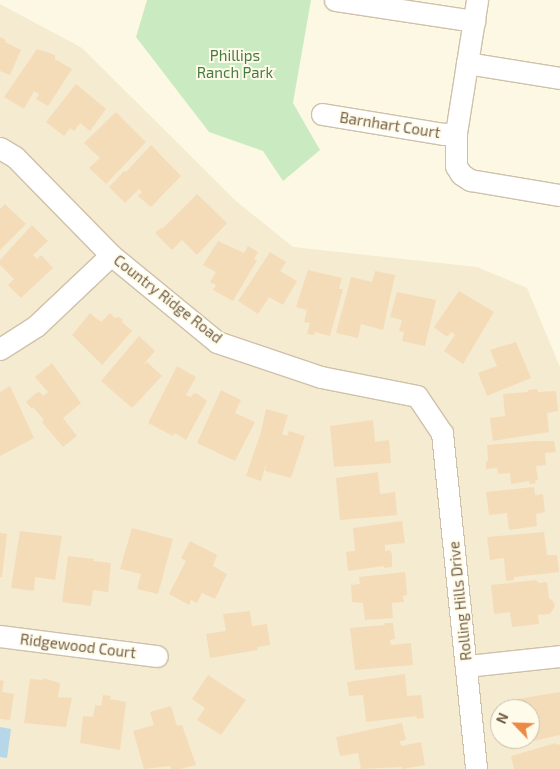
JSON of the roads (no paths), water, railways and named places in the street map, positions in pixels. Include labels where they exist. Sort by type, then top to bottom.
[{"type":"street","points":[[335,0],[476,10],[456,133]]},
{"type":"street","points":[[467,63],[560,78]]},
{"type":"street","name":"Barnhart Court","points":[[322,114],[444,134],[456,133],[456,166],[461,174],[470,180],[560,195]]},
{"type":"street","name":"Country Ridge Road","points":[[0,148],[16,157],[111,254],[217,342],[320,377],[417,396],[442,433]]},
{"type":"street","points":[[0,349],[36,326],[111,254]]},
{"type":"street","name":"Rolling Hills Drive","points":[[442,433],[476,769]]},
{"type":"street","name":"Ridgewood Court","points":[[0,636],[157,656]]},
{"type":"street","points":[[467,666],[560,656]]},
{"type":"water","points":[[0,727],[11,729],[7,758],[0,757]]},
{"type":"park label","name":"Phillips Ranch Park","points":[[235,64]]}]
